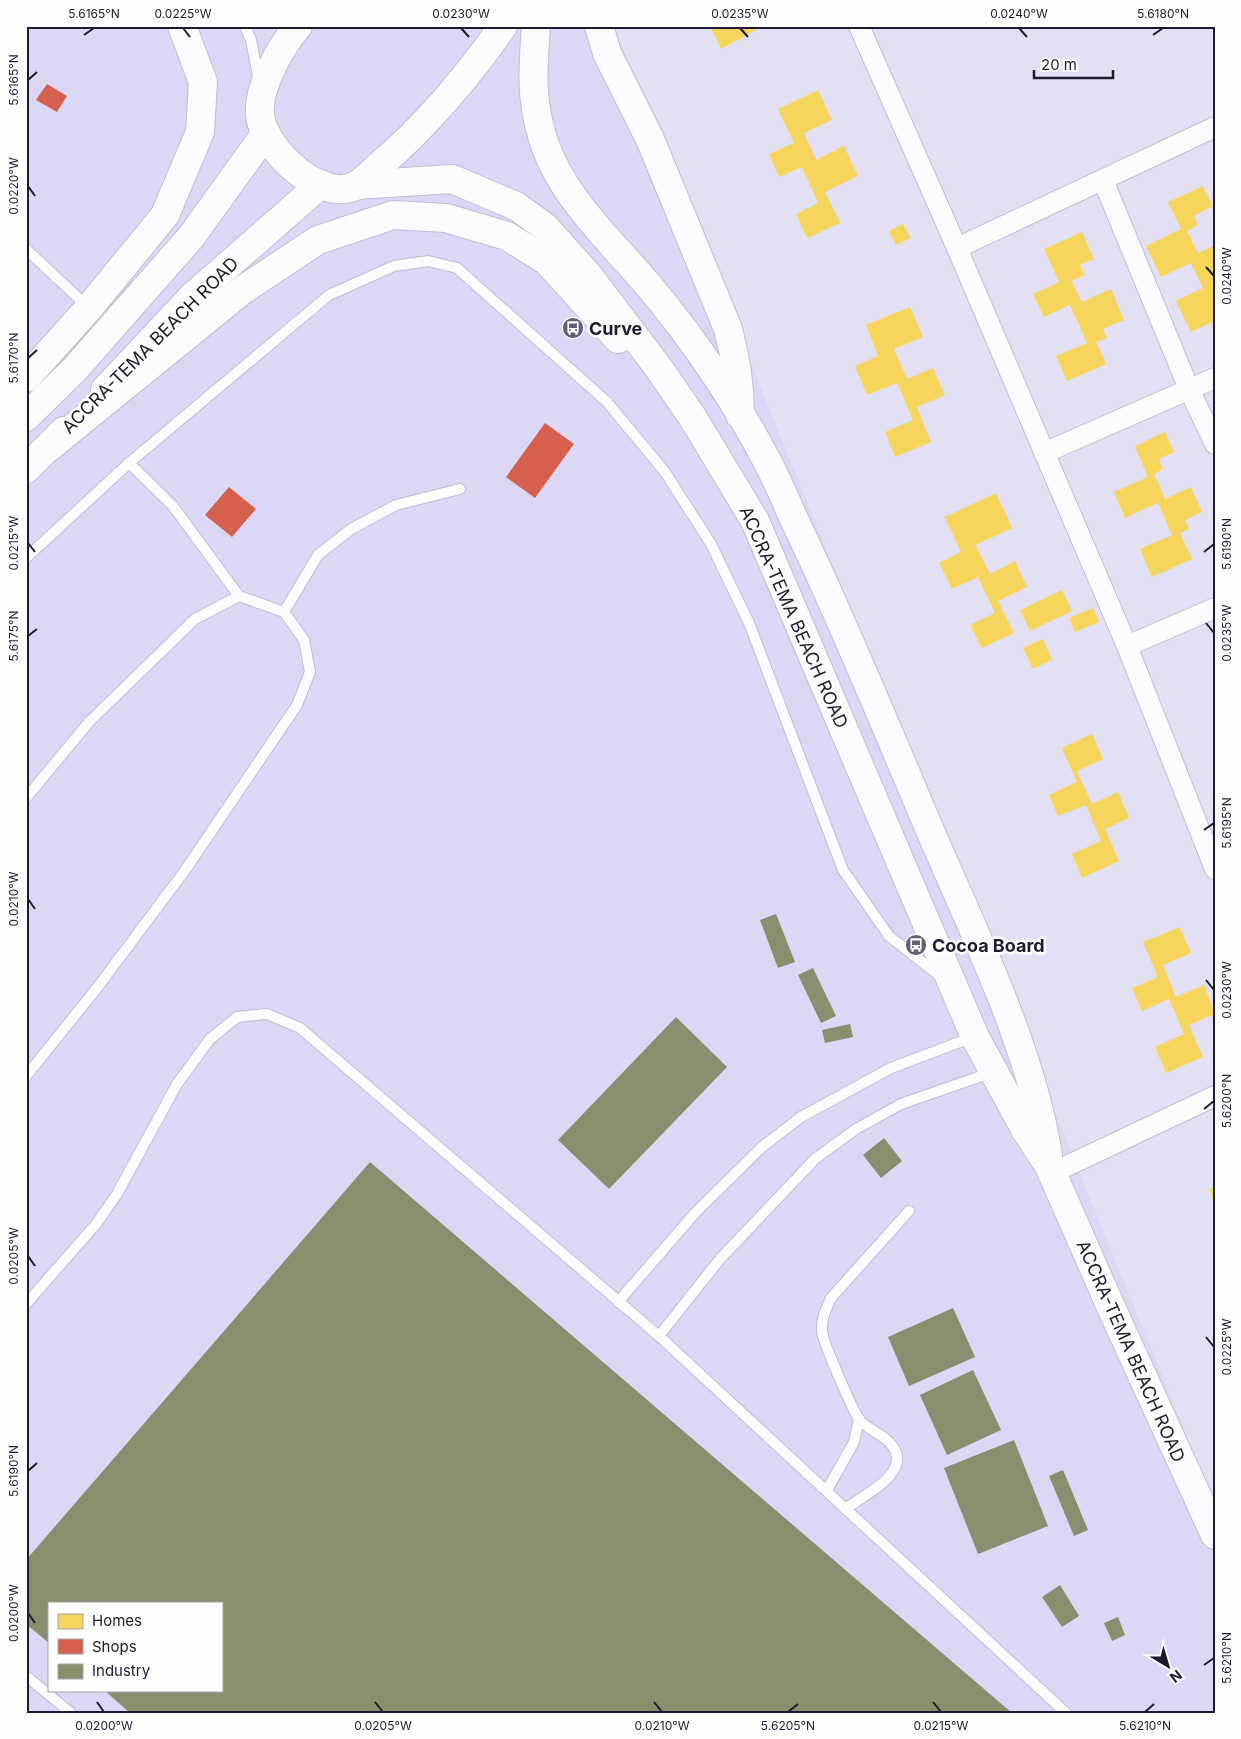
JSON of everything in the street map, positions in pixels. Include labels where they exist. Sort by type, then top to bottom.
[{"type":"main road","points":[[26,378],[89,308],[165,215],[200,132],[204,82],[182,26]]},
{"type":"main road","points":[[26,417],[74,370],[191,237],[266,133],[260,116],[262,93],[284,42],[298,26]]},
{"type":"main road","points":[[356,185],[392,155],[437,108],[503,26]]},
{"type":"main road","name":"ACCRA-TEMA BEACH ROAD","points":[[536,26],[532,91],[543,140],[559,176],[613,247],[650,287],[681,327],[740,415],[766,458],[827,587],[1001,995],[1043,1124],[1051,1170]]},
{"type":"main road","points":[[599,26],[607,53],[650,139],[728,329],[739,377],[740,415]]},
{"type":"main road","name":"ACCRA-TEMA BEACH ROAD","points":[[266,133],[281,156],[296,171],[321,184],[342,189],[356,185],[452,179],[516,206],[546,227],[582,268],[658,367],[693,418],[755,521],[786,600],[976,1036],[993,1072],[1026,1131],[1051,1170],[1215,1535]]},
{"type":"main road","name":"ACCRA-TEMA BEACH ROAD","points":[[26,469],[104,392],[192,297],[321,184]]},
{"type":"main road","points":[[47,449],[244,289],[318,240],[394,214],[446,218],[507,236],[547,261],[620,341],[658,367]]},
{"type":"street","points":[[859,26],[957,248],[1127,646],[1215,870]]},
{"type":"street","points":[[957,248],[1215,127]]},
{"type":"street","points":[[1103,180],[1189,389],[1215,444]]},
{"type":"street","points":[[1044,453],[1215,378]]},
{"type":"street","points":[[1127,646],[1215,608]]},
{"type":"street","points":[[1051,1170],[1215,1096]]},
{"type":"lane","points":[[245,26],[251,40],[262,93]]},
{"type":"lane","points":[[26,250],[89,308]]},
{"type":"lane","points":[[26,558],[129,463],[329,295],[394,266],[428,261],[457,268],[607,402],[665,472],[711,544],[749,623],[843,870],[889,936],[957,989]]},
{"type":"lane","points":[[26,1076],[97,988],[186,869],[298,705],[310,672],[304,640],[284,612],[239,596],[174,506],[129,463]]},
{"type":"lane","points":[[284,612],[318,555],[351,529],[396,505],[460,489]]},
{"type":"lane","points":[[26,798],[89,722],[194,619],[239,596]]},
{"type":"lane","points":[[26,1304],[107,1209],[151,1134],[177,1084],[210,1039],[237,1017],[267,1014],[300,1028],[659,1336],[1066,1713]]},
{"type":"lane","points":[[618,1302],[695,1213],[762,1148],[801,1117],[891,1068],[976,1036]]},
{"type":"lane","points":[[659,1336],[720,1259],[815,1159],[856,1129],[901,1104],[993,1072]]},
{"type":"lane","points":[[846,1508],[887,1480],[896,1467],[898,1459],[890,1443],[859,1419],[826,1346],[822,1332],[823,1314],[831,1298],[908,1211]]},
{"type":"lane","points":[[827,1490],[854,1442],[859,1419]]},
{"type":"lane","points":[[26,1676],[71,1713]]},
{"type":"shaded area","points":[[26,26],[614,26],[1215,1506],[1215,1713],[26,1713]]},
{"type":"building: Homes","points":[[710,26],[759,26],[760,28],[721,49]]},
{"type":"building: Homes","points":[[818,90],[832,120],[804,133],[816,160],[844,146],[858,176],[825,192],[840,223],[807,238],[796,214],[818,203],[802,167],[779,177],[769,154],[794,143],[778,109]]},
{"type":"building: Homes","points":[[1203,186],[1213,206],[1194,216],[1198,225],[1187,231],[1198,253],[1215,245],[1215,321],[1191,332],[1176,301],[1203,288],[1191,263],[1161,277],[1146,246],[1181,229],[1168,202]]},
{"type":"building: Homes","points":[[903,224],[911,238],[896,245],[889,231]]},
{"type":"building: Homes","points":[[1082,232],[1094,259],[1080,265],[1085,275],[1072,281],[1082,302],[1111,289],[1124,320],[1103,329],[1107,338],[1096,342],[1106,364],[1067,381],[1056,356],[1087,343],[1070,305],[1044,317],[1033,294],[1059,282],[1044,249]]},
{"type":"building: Homes","points":[[910,307],[923,337],[894,349],[907,379],[933,368],[945,395],[917,407],[931,442],[895,457],[885,432],[913,420],[897,383],[867,395],[855,366],[878,356],[866,325]]},
{"type":"building: Homes","points":[[1165,432],[1174,452],[1159,459],[1163,469],[1154,474],[1165,499],[1191,487],[1202,512],[1185,520],[1189,529],[1180,533],[1192,559],[1152,577],[1140,549],[1172,535],[1158,503],[1125,518],[1114,492],[1148,477],[1135,446]]},
{"type":"building: Homes","points":[[996,493],[1012,528],[976,545],[990,574],[1015,561],[1027,587],[998,601],[1014,633],[982,648],[970,625],[995,613],[978,577],[952,589],[939,563],[961,552],[945,517]]},
{"type":"building: Homes","points":[[1062,590],[1072,611],[1030,631],[1020,610]]},
{"type":"building: Homes","points":[[1093,608],[1099,622],[1075,632],[1069,618]]},
{"type":"building: Homes","points":[[1043,639],[1052,660],[1033,669],[1023,648]]},
{"type":"building: Homes","points":[[1092,734],[1103,759],[1077,771],[1092,804],[1118,792],[1129,818],[1105,829],[1119,861],[1082,878],[1072,854],[1101,841],[1086,805],[1058,816],[1049,795],[1077,782],[1062,748]]},
{"type":"building: Homes","points":[[1180,927],[1191,953],[1163,965],[1176,997],[1204,985],[1215,1014],[1189,1025],[1203,1057],[1166,1073],[1155,1047],[1184,1034],[1169,999],[1142,1011],[1132,988],[1158,977],[1143,942]]},
{"type":"building: Homes","points":[[1215,1187],[1215,1204],[1209,1189]]},
{"type":"building: Shops","points":[[47,84],[67,96],[57,112],[36,100]]},
{"type":"building: Shops","points":[[545,423],[574,444],[535,498],[506,477]]},
{"type":"building: Shops","points":[[229,487],[256,509],[232,537],[205,515]]},
{"type":"building: Industry","points":[[776,914],[795,962],[778,968],[760,920]]},
{"type":"building: Industry","points":[[813,968],[836,1016],[821,1023],[798,975]]},
{"type":"building: Industry","points":[[676,1017],[727,1067],[609,1189],[558,1140]]},
{"type":"building: Industry","points":[[850,1024],[853,1037],[825,1043],[822,1030]]},
{"type":"building: Industry","points":[[884,1138],[902,1161],[881,1178],[863,1155]]},
{"type":"building: Industry","points":[[370,1162],[1012,1713],[130,1713],[106,1692],[222,1692],[222,1602],[48,1602],[48,1642],[26,1624],[26,1560]]},
{"type":"building: Industry","points":[[953,1308],[975,1357],[909,1386],[888,1337]]},
{"type":"building: Industry","points":[[973,1370],[1001,1430],[947,1455],[920,1395]]},
{"type":"building: Industry","points":[[1014,1440],[1048,1526],[978,1554],[944,1468]]},
{"type":"building: Industry","points":[[1063,1470],[1088,1530],[1074,1536],[1049,1476]]},
{"type":"building: Industry","points":[[1060,1585],[1079,1616],[1062,1627],[1042,1597]]},
{"type":"building: Industry","points":[[1118,1617],[1125,1635],[1112,1641],[1104,1623]]},
{"type":"place","name":"Curve","points":[[573,328]]},
{"type":"place","name":"Cocoa Board","points":[[916,945]]}]
